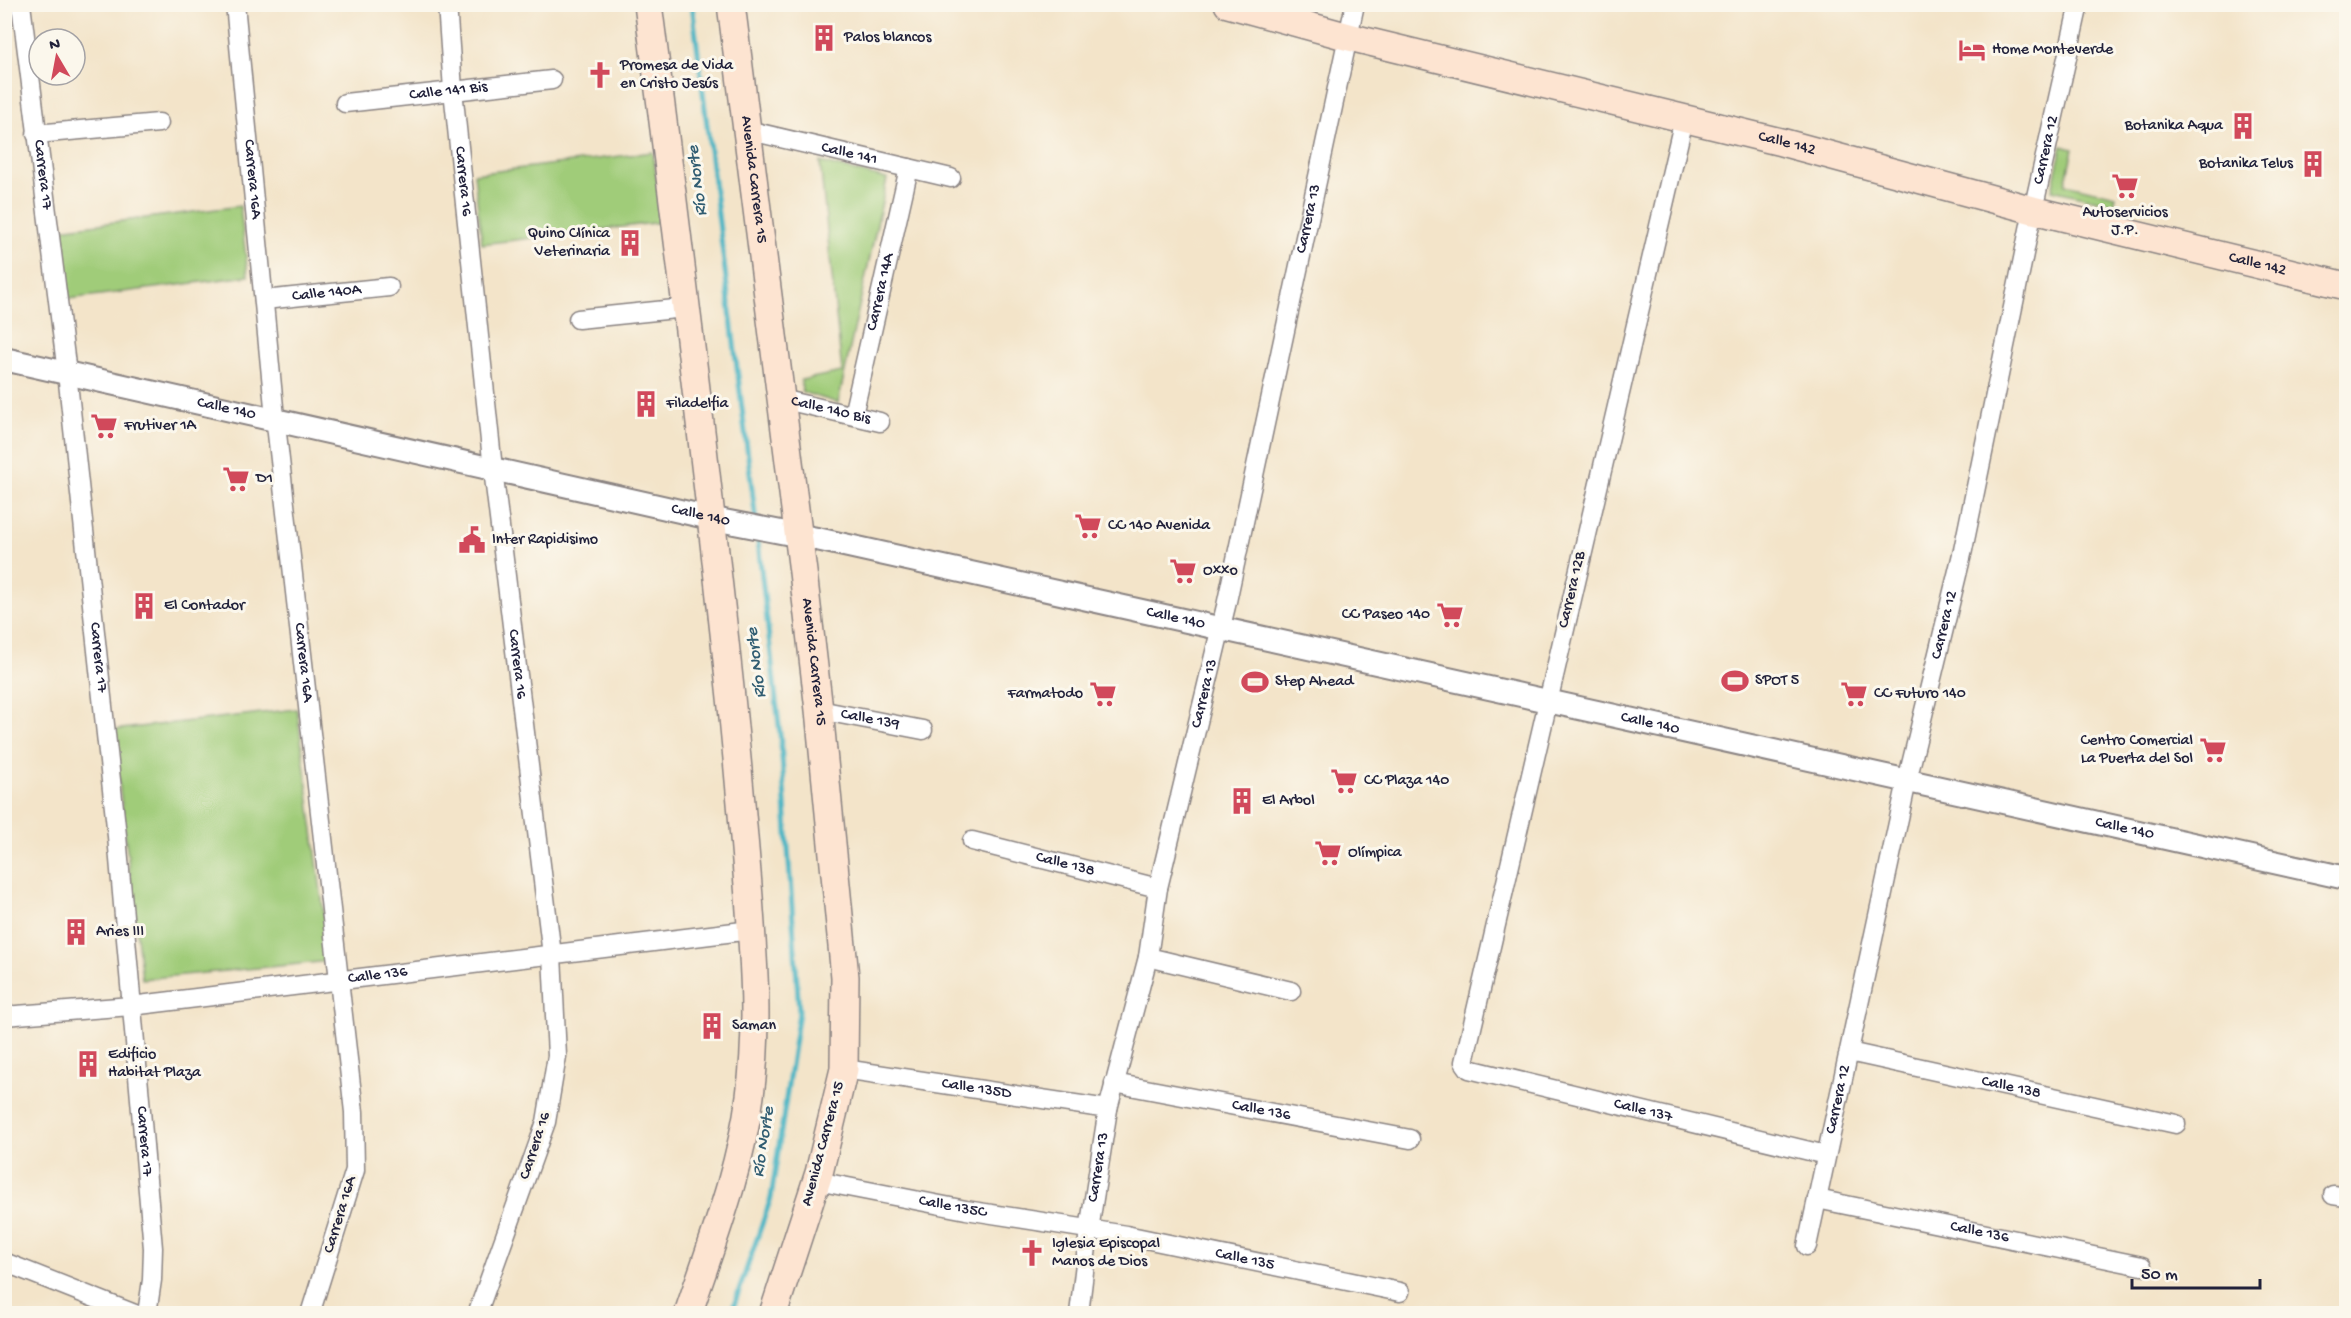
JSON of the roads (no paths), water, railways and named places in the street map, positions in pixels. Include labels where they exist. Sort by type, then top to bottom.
[{"type":"main road","points":[[648,4],[685,308],[718,519],[756,982],[756,1030],[750,1096],[740,1152],[731,1188],[688,1314]]},
{"type":"main road","name":"Avenida Carrera 15","points":[[731,4],[781,399],[793,534],[819,710],[845,977],[844,1069],[817,1181],[773,1314]]},
{"type":"main road","name":"Calle 142","points":[[1227,4],[2033,210],[2346,286]]},
{"type":"street","name":"Carrera 17","points":[[21,4],[67,373],[117,836],[153,1248],[152,1280],[147,1314]]},
{"type":"street","name":"Carrera 16A","points":[[235,4],[276,420],[354,1112],[355,1170],[310,1314]]},
{"type":"street","name":"Carrera 16","points":[[447,4],[453,90],[493,469],[552,955],[557,1056],[546,1122],[477,1314]]},
{"type":"street","name":"Carrera 13","points":[[1079,1314],[1089,1230],[1108,1109],[1148,957],[1158,888],[1220,629],[1355,4]]},
{"type":"street","name":"Carrera 12","points":[[1807,1246],[1907,781],[1963,550],[2033,210],[2079,4]]},
{"type":"street","name":"Calle 141 Bis","points":[[345,103],[552,80]]},
{"type":"street","name":"Carrera 12B","points":[[1464,1062],[1684,119]]},
{"type":"street","points":[[36,134],[159,123]]},
{"type":"street","name":"Calle 141","points":[[747,130],[951,178]]},
{"type":"street","name":"Carrera 14A","points":[[853,415],[909,168]]},
{"type":"street","name":"Calle 140A","points":[[264,300],[389,287]]},
{"type":"street","points":[[578,319],[685,308]]},
{"type":"street","name":"Calle 140","points":[[4,359],[2346,878]]},
{"type":"street","name":"Calle 140 Bis","points":[[781,399],[880,422]]},
{"type":"street","name":"Calle 139","points":[[819,710],[923,730]]},
{"type":"street","name":"Calle 138","points":[[972,841],[1158,888]]},
{"type":"street","name":"Calle 136","points":[[4,1016],[131,1006],[751,930]]},
{"type":"street","points":[[1148,957],[1291,991]]},
{"type":"street","name":"Calle 138","points":[[1849,1052],[2176,1124]]},
{"type":"street","name":"Calle 137","points":[[1464,1062],[1468,1069],[1826,1155]]},
{"type":"street","name":"Calle 135D","points":[[844,1069],[1108,1109]]},
{"type":"street","name":"Calle 136","points":[[1114,1083],[1410,1139]]},
{"type":"street","name":"Calle 135C","points":[[817,1181],[966,1210],[1089,1230]]},
{"type":"street","name":"Calle 136","points":[[1817,1199],[2142,1266]]},
{"type":"street","name":"Calle 135","points":[[1089,1230],[1126,1235],[1400,1292]]},
{"type":"street","points":[[4,1262],[135,1314]]},
{"type":"waterway","name":"Río Norte","points":[[692,4],[756,521]]},
{"type":"waterway","name":"Río Norte","points":[[731,1314],[771,1198],[799,1012],[781,743],[757,533]]},
{"type":"place","name":"Palos blancos","points":[[824,38]]},
{"type":"place","name":"Home Monteverde","points":[[1972,50]]},
{"type":"place","name":"Promesa de Vida en Cristo Jesús","points":[[600,75]]},
{"type":"place","name":"Botanika Aqua","points":[[2243,126]]},
{"type":"place","name":"Botanika Telus","points":[[2313,164]]},
{"type":"place","name":"Autoservicios J.P.","points":[[2125,186]]},
{"type":"place","name":"Quino Clínica Veterinaria","points":[[630,243]]},
{"type":"place","name":"Filadelfia","points":[[646,404]]},
{"type":"place","name":"Frutiver 1A","points":[[104,426]]},
{"type":"place","name":"D1","points":[[236,479]]},
{"type":"place","name":"CC 140 Avenida","points":[[1088,526]]},
{"type":"place","name":"Inter Rapidisimo","points":[[472,540]]},
{"type":"place","name":"Oxxo","points":[[1183,571]]},
{"type":"place","name":"El Contador","points":[[144,606]]},
{"type":"place","name":"CC Paseo 140","points":[[1450,615]]},
{"type":"place","name":"SPOT 5","points":[[1735,681]]},
{"type":"place","name":"Step Ahead","points":[[1255,682]]},
{"type":"place","name":"Farmatodo","points":[[1103,694]]},
{"type":"place","name":"CC Futuro 140","points":[[1854,694]]},
{"type":"place","name":"Centro Comercial La Puerta del Sol","points":[[2213,750]]},
{"type":"place","name":"CC Plaza 140","points":[[1344,781]]},
{"type":"place","name":"El Arbol","points":[[1242,801]]},
{"type":"place","name":"Olímpica","points":[[1328,853]]},
{"type":"place","name":"Aries III","points":[[76,932]]},
{"type":"place","name":"Saman","points":[[712,1026]]},
{"type":"place","name":"Edificio Habitat Plaza","points":[[88,1064]]},
{"type":"place","name":"Iglesia Episcopal Manos de Dios","points":[[1032,1253]]}]
